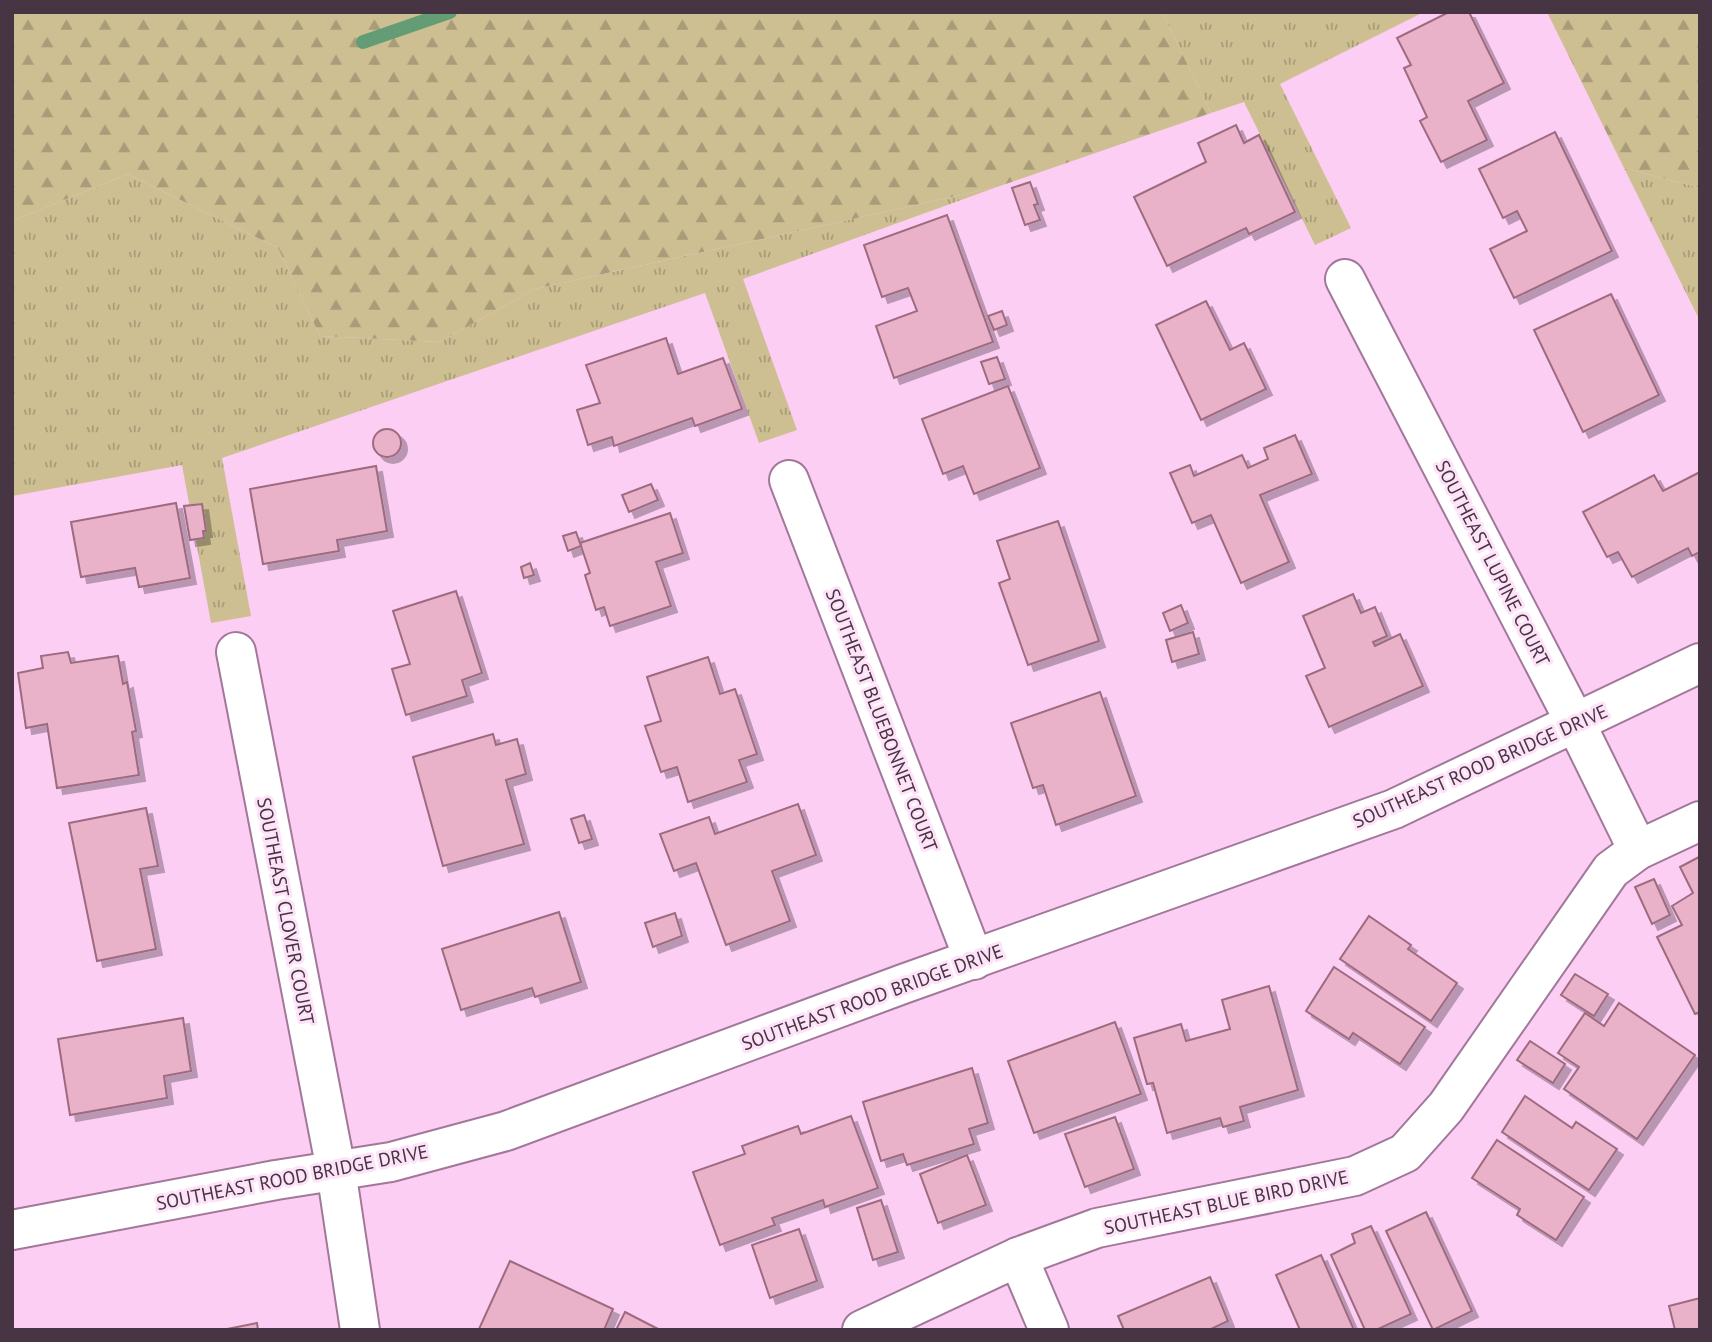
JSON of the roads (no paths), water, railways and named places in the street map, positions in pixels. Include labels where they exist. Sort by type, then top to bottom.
[{"type":"street","name":"SOUTHEAST LUPINE COURT","points":[[1345,279],[1576,724],[1638,850]]},
{"type":"street","name":"SOUTHEAST BLUEBONNET COURT","points":[[789,480],[974,960]]},
{"type":"street","name":"SOUTHEAST CLOVER COURT","points":[[236,652],[336,1170],[360,1330]]},
{"type":"street","name":"SOUTHEAST ROOD BRIDGE DRIVE","points":[[12,1230],[391,1162],[506,1131],[1394,809],[1700,663]]},
{"type":"street","name":"SOUTHEAST BLUE BIRD DRIVE","points":[[862,1330],[1018,1257],[1097,1228],[1355,1176],[1405,1153],[1446,1107],[1611,870],[1638,850],[1700,821]]},
{"type":"street","points":[[1018,1257],[1049,1330]]},
{"type":"waterway","points":[[363,42],[450,12]]}]
